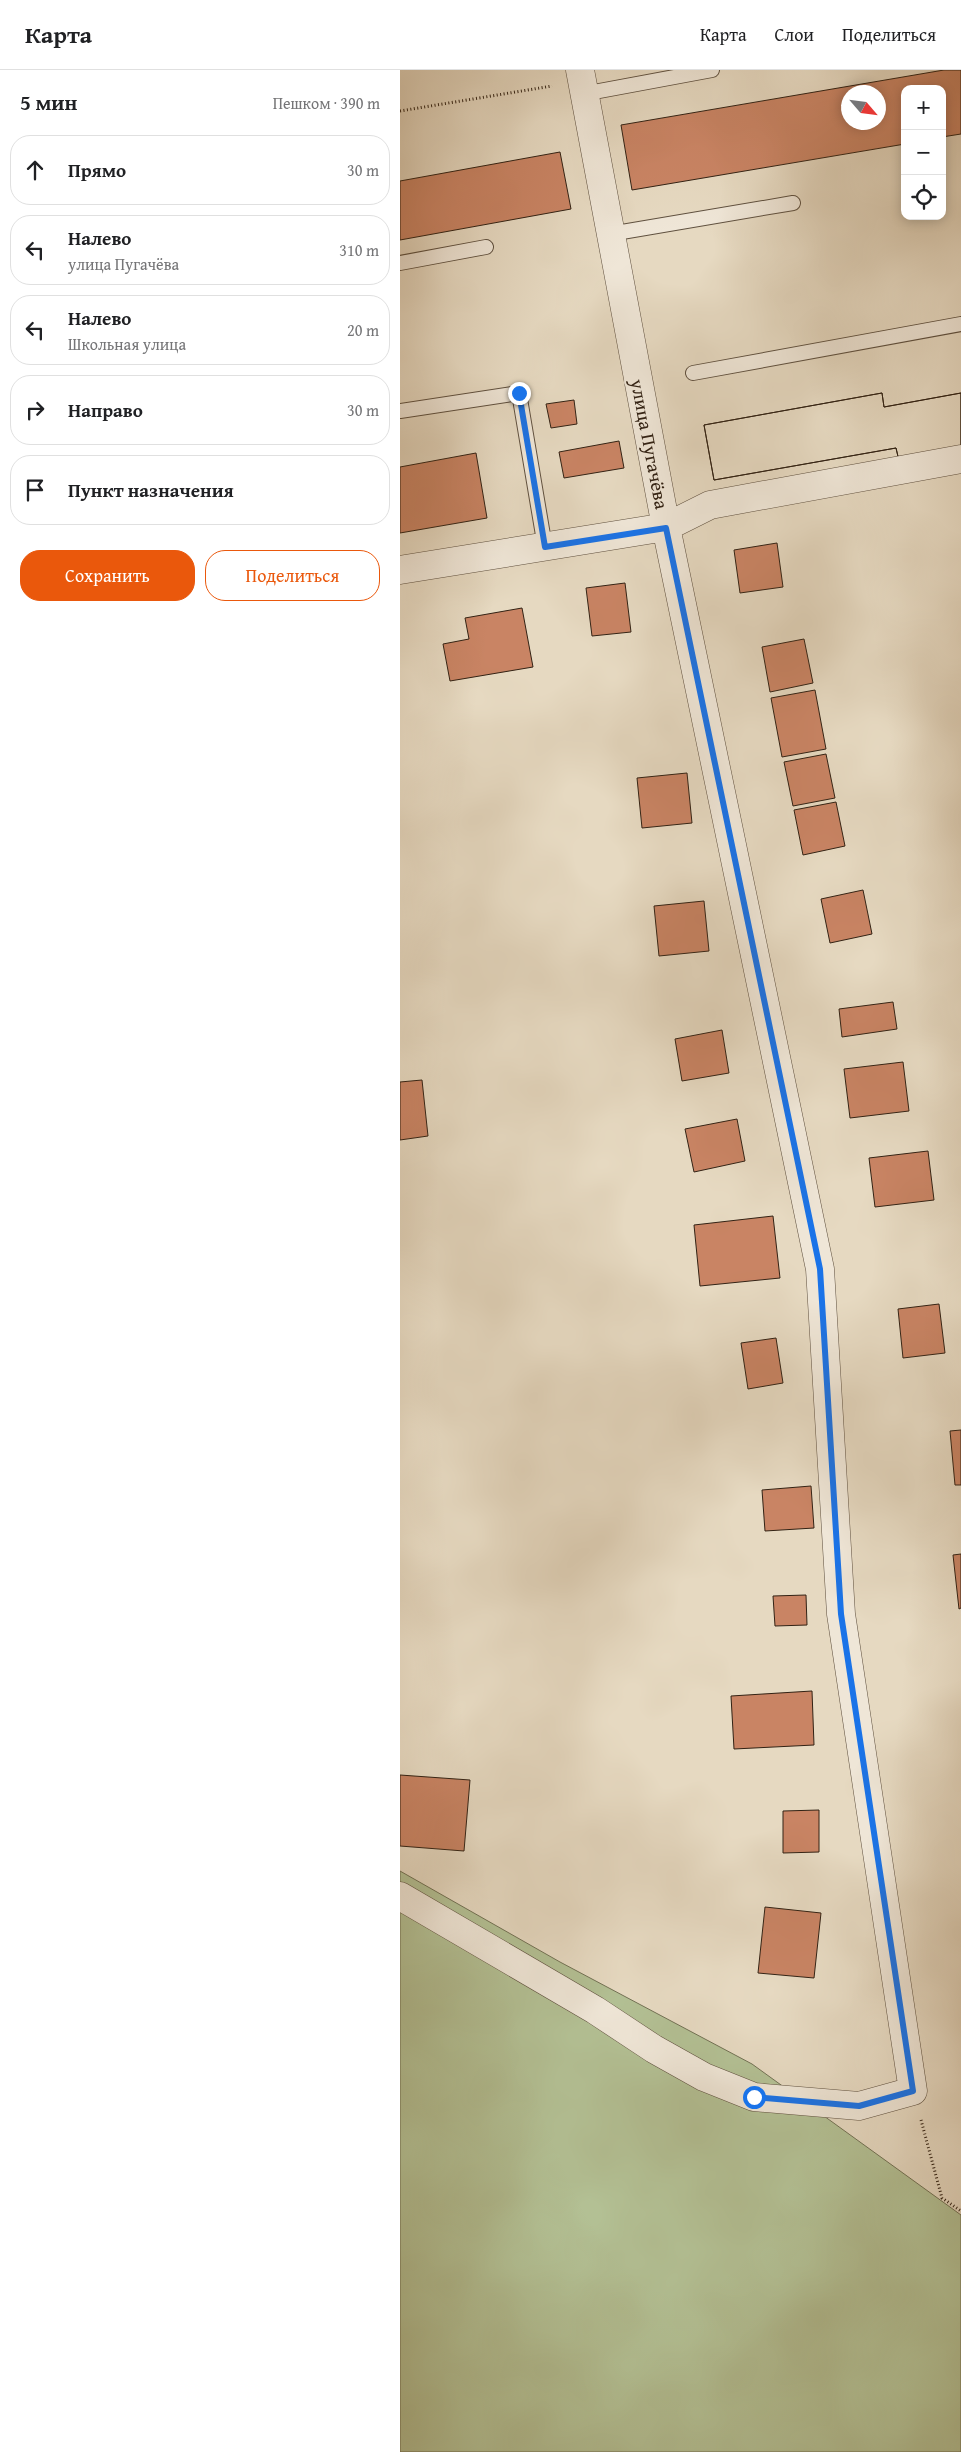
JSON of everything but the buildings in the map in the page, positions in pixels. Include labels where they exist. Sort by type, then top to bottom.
[{"type":"street","name":"улица Пугачёва","points":[[581,82],[666,528],[820,1269],[841,1614],[913,2091]]},
{"type":"street","points":[[400,570],[666,528],[710,505],[961,459]]},
{"type":"street","points":[[400,1896],[587,2005],[654,2049],[704,2077],[754,2097],[859,2106],[913,2091]]},
{"type":"lane","points":[[581,82],[712,70]]},
{"type":"lane","points":[[610,234],[793,203]]},
{"type":"lane","points":[[400,263],[486,247]]},
{"type":"lane","points":[[693,373],[961,324]]},
{"type":"lane","points":[[400,411],[519,393],[545,547]]},
{"type":"path","points":[[400,111],[581,82]]},
{"type":"path","points":[[913,2091],[942,2198],[961,2211]]},
{"type":"green space","points":[[400,1871],[560,1962],[752,2064],[961,2215],[961,2452],[400,2452]]},
{"type":"route","points":[[519,393],[545,547],[666,528],[820,1269],[841,1614],[913,2091],[859,2106],[790,2102],[754,2097]]}]
